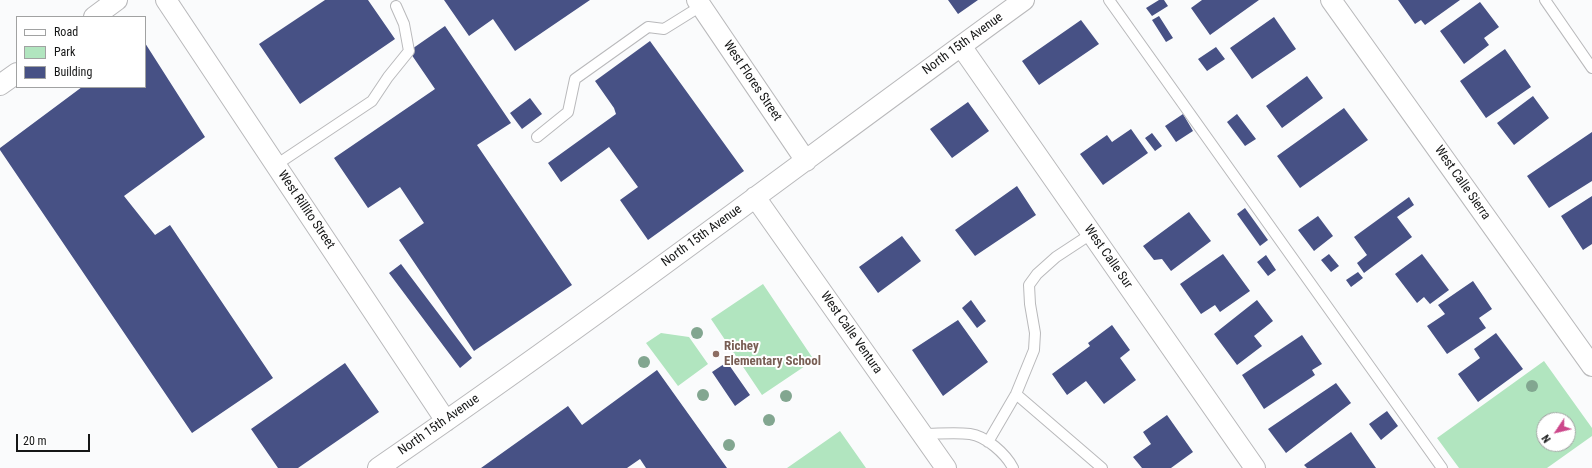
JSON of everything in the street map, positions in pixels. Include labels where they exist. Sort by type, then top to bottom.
[{"type":"street","points":[[95,16],[117,0]]},
{"type":"street","name":"West Rillito Street","points":[[166,0],[446,421]]},
{"type":"street","name":"North 15th Avenue","points":[[378,468],[446,421],[806,161],[1024,0]]},
{"type":"street","name":"West Calle Sierra","points":[[1331,0],[1592,366]]},
{"type":"street","name":"West Flores Street","points":[[699,3],[806,161]]},
{"type":"street","name":"West Calle Sur","points":[[961,46],[1255,468]]},
{"type":"street","points":[[0,85],[16,74]]},
{"type":"street","name":"West Calle Ventura","points":[[755,197],[946,468]]},
{"type":"lane","points":[[1109,0],[1442,468]]},
{"type":"lane","points":[[1545,0],[1592,68]]},
{"type":"lane","points":[[536,137],[568,112],[575,79],[648,27],[664,28],[699,3]]},
{"type":"lane","points":[[276,165],[372,101],[388,77],[409,51],[404,24],[396,6]]},
{"type":"lane","points":[[988,442],[1016,394],[1034,350],[1035,333],[1030,304],[1029,285],[1037,274],[1056,257],[1091,234]]},
{"type":"lane","points":[[1016,394],[1102,468]]},
{"type":"lane","points":[[922,434],[971,434],[995,446],[1008,458],[1013,468]]},
{"type":"green space","points":[[763,284],[814,360],[762,395],[711,319]]},
{"type":"green space","points":[[661,333],[689,337],[708,364],[678,386],[646,343]]},
{"type":"green space","points":[[1544,361],[1592,428],[1592,436],[1576,447],[1576,412],[1536,412],[1536,452],[1570,452],[1547,468],[1459,468],[1437,438]]},
{"type":"green space","points":[[840,431],[866,468],[787,468]]},
{"type":"building","points":[[325,0],[368,0],[395,39],[300,104],[259,44]]},
{"type":"building","points":[[444,0],[590,0],[515,51],[493,19],[469,36]]},
{"type":"building","points":[[948,0],[978,0],[958,14]]},
{"type":"building","points":[[1159,0],[1164,0],[1168,6],[1152,16],[1146,8]]},
{"type":"building","points":[[1202,0],[1259,0],[1210,35],[1191,8]]},
{"type":"building","points":[[1398,0],[1460,0],[1425,25],[1421,20],[1415,24]]},
{"type":"building","points":[[1480,2],[1499,27],[1484,38],[1489,45],[1464,64],[1440,31]]},
{"type":"building","points":[[1159,16],[1173,38],[1166,42],[1152,20]]},
{"type":"building","points":[[1274,17],[1296,49],[1252,79],[1230,48]]},
{"type":"building","points":[[1081,20],[1099,44],[1039,85],[1022,61]]},
{"type":"building","points":[[445,26],[511,123],[477,145],[572,285],[474,351],[399,240],[424,223],[400,187],[368,208],[334,158],[435,89],[409,51]]},
{"type":"building","points":[[650,41],[744,171],[648,240],[620,200],[638,187],[609,147],[561,182],[548,163],[616,114],[614,108],[595,81]]},
{"type":"building","points":[[146,45],[205,137],[124,196],[155,235],[170,225],[273,378],[192,433],[0,148],[81,88],[146,88]]},
{"type":"building","points":[[1216,47],[1225,59],[1207,71],[1198,59]]},
{"type":"building","points":[[1505,49],[1531,87],[1486,118],[1460,81]]},
{"type":"building","points":[[1307,76],[1323,98],[1282,128],[1266,106]]},
{"type":"building","points":[[1533,96],[1549,118],[1514,145],[1497,123]]},
{"type":"building","points":[[530,98],[542,114],[522,129],[510,113]]},
{"type":"building","points":[[968,102],[989,131],[952,158],[930,129]]},
{"type":"building","points":[[1344,108],[1368,140],[1300,188],[1277,156]]},
{"type":"building","points":[[1183,114],[1193,131],[1176,142],[1165,126]]},
{"type":"building","points":[[1237,114],[1256,139],[1245,146],[1227,122]]},
{"type":"building","points":[[1131,129],[1148,153],[1103,185],[1080,154],[1107,135],[1112,142]]},
{"type":"building","points":[[1592,132],[1592,181],[1549,208],[1527,176]]},
{"type":"building","points":[[1152,133],[1162,146],[1155,151],[1145,138]]},
{"type":"building","points":[[1017,186],[1036,215],[975,256],[955,230]]},
{"type":"building","points":[[1592,196],[1592,244],[1583,250],[1561,216]]},
{"type":"building","points":[[1409,197],[1414,205],[1397,217],[1412,237],[1364,273],[1357,263],[1367,255],[1354,237]]},
{"type":"building","points":[[1245,208],[1268,240],[1260,246],[1237,214]]},
{"type":"building","points":[[1189,212],[1211,241],[1171,271],[1162,259],[1154,260],[1143,246]]},
{"type":"building","points":[[1318,216],[1333,236],[1314,251],[1298,230]]},
{"type":"building","points":[[902,236],[921,261],[878,293],[859,267]]},
{"type":"building","points":[[1223,254],[1250,291],[1220,312],[1215,305],[1201,314],[1180,284]]},
{"type":"building","points":[[1329,254],[1339,266],[1331,272],[1321,260]]},
{"type":"building","points":[[1422,254],[1449,290],[1430,304],[1424,297],[1417,303],[1395,274]]},
{"type":"building","points":[[1266,255],[1276,270],[1268,276],[1257,262]]},
{"type":"building","points":[[401,264],[472,358],[460,368],[389,273]]},
{"type":"building","points":[[1358,272],[1363,278],[1351,287],[1346,280]]},
{"type":"building","points":[[1473,281],[1492,309],[1479,318],[1486,328],[1447,354],[1427,326],[1445,314],[1438,305]]},
{"type":"building","points":[[971,300],[986,321],[977,328],[962,308]]},
{"type":"building","points":[[1257,300],[1273,321],[1254,336],[1262,346],[1237,365],[1214,334]]},
{"type":"building","points":[[958,320],[988,362],[943,396],[912,350]]},
{"type":"building","points":[[1112,325],[1130,350],[1120,358],[1136,380],[1104,404],[1086,381],[1067,395],[1052,374],[1090,346],[1088,343]]},
{"type":"building","points":[[1496,333],[1523,369],[1478,402],[1458,374],[1480,358],[1474,349]]},
{"type":"building","points":[[1302,335],[1322,364],[1312,370],[1315,375],[1264,409],[1242,375]]},
{"type":"building","points":[[727,362],[750,395],[735,406],[712,372]]},
{"type":"building","points":[[345,363],[379,412],[298,468],[278,468],[251,429]]},
{"type":"building","points":[[657,370],[727,468],[646,468],[640,459],[627,468],[481,468],[568,406],[582,425]]},
{"type":"building","points":[[1336,383],[1351,403],[1286,453],[1268,429]]},
{"type":"building","points":[[1387,411],[1398,426],[1381,440],[1369,424]]},
{"type":"building","points":[[1167,415],[1193,452],[1171,468],[1142,468],[1133,457],[1151,444],[1143,432]]},
{"type":"building","points":[[1351,432],[1376,468],[1307,468],[1304,465]]},
{"type":"place","name":"Richey Elementary School","points":[[716,354]]}]
